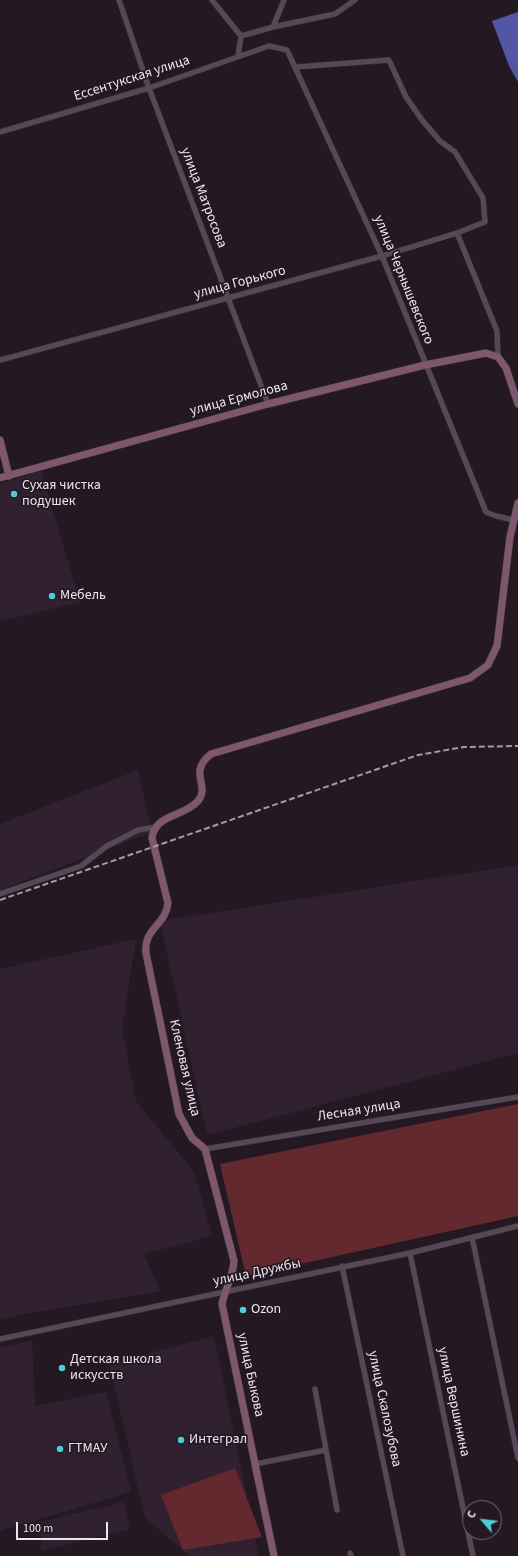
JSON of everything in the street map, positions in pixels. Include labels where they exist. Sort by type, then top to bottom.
[{"type":"street","name":"улица Матросова","points":[[119,0],[149,88],[268,404]]},
{"type":"street","points":[[212,0],[242,36]]},
{"type":"street","points":[[273,27],[284,0]]},
{"type":"street","points":[[242,36],[273,27],[335,14],[354,0]]},
{"type":"street","points":[[238,56],[242,36]]},
{"type":"street","name":"Ессентукская улица","points":[[0,132],[149,88],[270,46]]},
{"type":"street","name":"улица Чернышевского","points":[[270,46],[287,50],[296,67],[382,256],[486,512],[514,520]]},
{"type":"street","name":"улица Горького","points":[[0,360],[382,256],[457,233],[484,222],[483,198],[479,191],[455,152],[440,141],[414,109],[406,97],[389,60],[296,67]]},
{"type":"street","points":[[457,233],[497,331],[498,357],[506,368],[518,404]]},
{"type":"street","name":"улица Ермолова","points":[[0,478],[268,404],[425,365],[486,353],[498,357]]},
{"type":"street","points":[[0,440],[9,476]]},
{"type":"street","points":[[0,894],[81,866],[107,846],[138,830],[156,827],[166,818],[190,808],[198,800],[202,792],[199,772],[202,761],[211,754],[470,678],[488,665],[497,646],[510,537],[518,503]]},
{"type":"street","name":"Кленовая улица","points":[[156,827],[152,838],[153,846],[168,903],[167,912],[148,936],[145,944],[146,953],[179,1114],[192,1138],[205,1150]]},
{"type":"street","name":"Лесная улица","points":[[205,1150],[518,1097]]},
{"type":"street","points":[[205,1150],[234,1261],[230,1281],[224,1292]]},
{"type":"street","name":"улица Дружбы","points":[[0,1339],[342,1266],[410,1253],[518,1226]]},
{"type":"street","points":[[472,1237],[518,1458]]},
{"type":"street","name":"улица Вершинина","points":[[410,1253],[473,1556]]},
{"type":"street","name":"улица Скалозубова","points":[[342,1266],[403,1556]]},
{"type":"street","name":"улица Быкова","points":[[224,1292],[222,1304],[274,1556]]},
{"type":"street","points":[[315,1390],[337,1510]]},
{"type":"street","points":[[255,1464],[326,1450]]},
{"type":"shaded area","points":[[518,12],[518,82],[509,66],[492,21]]},
{"type":"shaded area","points":[[41,471],[80,602],[0,621],[0,484]]},
{"type":"shaded area","points":[[138,770],[152,832],[0,890],[0,824]]},
{"type":"shaded area","points":[[518,865],[518,1053],[207,1135],[160,921]]},
{"type":"shaded area","points":[[136,939],[122,1029],[136,1101],[194,1172],[212,1236],[144,1254],[160,1291],[25,1314],[0,1320],[0,969]]},
{"type":"shaded area","points":[[518,1104],[518,1216],[246,1276],[220,1164]]},
{"type":"shaded area","name":"Интеграл","points":[[214,1336],[259,1556],[189,1556],[145,1517],[109,1364]]},
{"type":"shaded area","name":"ГТМАУ","points":[[32,1340],[35,1406],[106,1392],[131,1492],[0,1531],[0,1348]]},
{"type":"shaded area","points":[[235,1468],[262,1537],[183,1550],[161,1495]]},
{"type":"shaded area","points":[[124,1502],[130,1529],[41,1551],[40,1522]]},
{"type":"railway","points":[[0,900],[418,755],[464,747],[518,746]]},
{"type":"place","name":"Сухая чистка подушек","points":[[14,494]]},
{"type":"place","name":"Мебель","points":[[52,596]]},
{"type":"place","name":"Ozon","points":[[243,1310]]},
{"type":"place","name":"Детская школа искусств","points":[[62,1368]]},
{"type":"place","name":"Интеграл","points":[[181,1440]]},
{"type":"place","name":"ГТМАУ","points":[[60,1449]]}]
